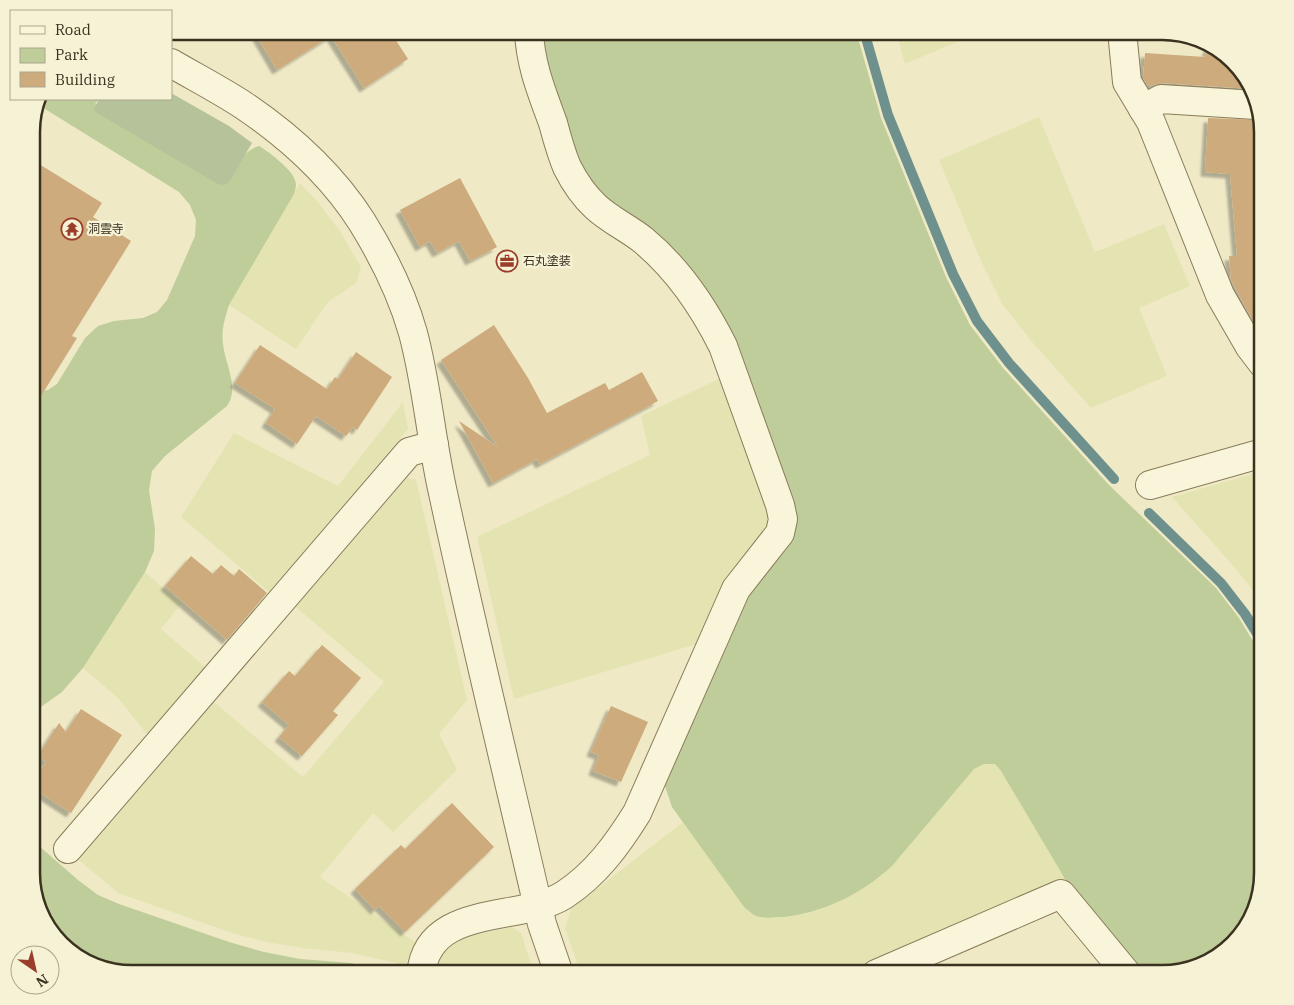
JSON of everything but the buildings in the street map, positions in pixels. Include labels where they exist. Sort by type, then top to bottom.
[{"type":"street","points":[[422,965],[428,950],[438,936],[452,926],[538,906],[563,895],[592,873],[617,845],[636,813],[736,589],[772,545],[780,533],[783,519],[780,505],[723,346],[711,322],[686,285],[663,258],[643,240],[597,208],[580,188],[567,166],[536,75],[531,54],[530,40]]},
{"type":"street","points":[[1123,40],[1127,82],[1151,122],[1220,295],[1254,352]]},
{"type":"street","points":[[172,64],[243,105],[277,129],[308,156],[336,187],[361,220],[399,294],[412,333],[445,500],[542,924],[556,965]]},
{"type":"street","points":[[1144,109],[1161,99],[1249,105]]},
{"type":"street","points":[[68,849],[409,452],[434,445]]},
{"type":"street","points":[[1150,485],[1254,456]]},
{"type":"street","points":[[897,965],[1061,894],[1120,965]]},
{"type":"green space","points":[[541,40],[859,40],[881,118],[946,277],[970,325],[1003,368],[1108,484],[1216,588],[1239,618],[1254,643],[1254,879],[1249,902],[1242,919],[1218,946],[1208,953],[1180,963],[1136,965],[1065,879],[995,764],[984,764],[974,769],[892,866],[881,876],[855,893],[828,906],[799,915],[784,917],[759,917],[744,907],[672,807],[665,786],[668,766],[738,608],[781,551],[732,342],[604,200],[576,162],[546,72]]},
{"type":"green space","points":[[898,40],[962,40],[905,64]]},
{"type":"green space","points":[[172,94],[229,126],[252,143],[230,181],[224,185],[218,184],[97,113],[94,109],[98,100],[172,100]]},
{"type":"green space","points":[[46,100],[98,100],[95,104],[230,181],[245,155],[253,148],[259,146],[288,169],[295,180],[296,186],[294,194],[229,305],[225,319],[223,344],[231,376],[231,399],[227,406],[165,456],[152,471],[149,490],[155,529],[154,551],[145,572],[83,668],[62,692],[40,708],[40,391],[48,390],[57,384],[85,338],[98,326],[114,321],[143,318],[157,312],[167,300],[195,236],[196,220],[190,205],[179,192],[43,108]]},
{"type":"green space","points":[[1039,117],[1095,252],[1164,224],[1190,286],[1139,308],[1167,376],[1091,408],[1033,343],[1003,305],[981,261],[939,160]]},
{"type":"green space","points":[[300,183],[318,202],[341,233],[361,267],[356,283],[328,302],[296,349],[229,305]]},
{"type":"green space","points":[[723,377],[773,519],[700,643],[514,699],[477,537],[650,455],[641,416]]},
{"type":"green space","points":[[403,402],[408,429],[269,592],[181,517],[234,433],[338,486]]},
{"type":"green space","points":[[1254,474],[1254,592],[1236,569],[1172,497]]},
{"type":"green space","points":[[407,478],[416,479],[467,700],[439,734],[457,770],[393,832],[373,813],[320,877],[415,942],[405,965],[352,953],[266,942],[232,933],[118,893],[79,860],[214,702],[303,777],[384,682],[296,607]]},
{"type":"green space","points":[[145,572],[181,604],[161,629],[205,667],[147,734],[118,698],[83,668]]},
{"type":"green space","points":[[984,764],[995,764],[1001,771],[1065,879],[866,965],[578,965],[565,929],[571,909],[683,822],[744,907],[754,915],[793,916],[813,912],[879,878],[892,866],[974,769]]},
{"type":"green space","points":[[40,847],[98,895],[119,904],[229,942],[264,952],[300,959],[358,965],[126,965],[103,960],[86,953],[76,946],[52,919],[43,896],[40,879]]},
{"type":"green space","points":[[512,927],[521,933],[531,965],[439,965],[441,957],[449,947],[459,940],[472,935]]},
{"type":"waterway","points":[[867,40],[888,115],[953,274],[977,321],[1009,363],[1114,479]]},
{"type":"waterway","points":[[1149,513],[1221,583],[1254,628]]},
{"type":"place","name":"洞雲寺","points":[[72,229]]},
{"type":"place","name":"石丸塗装","points":[[507,261]]}]
